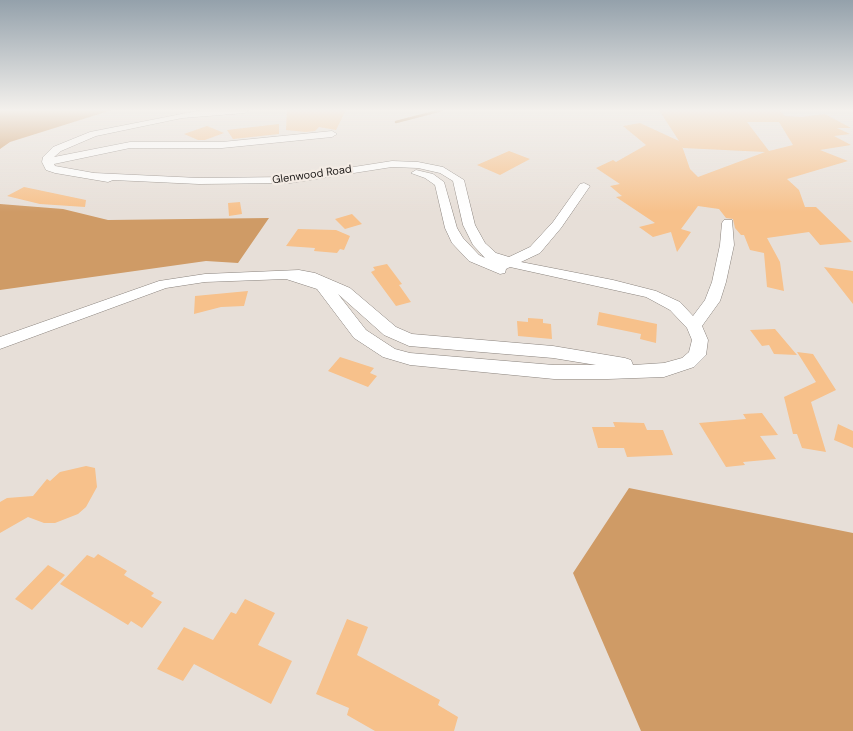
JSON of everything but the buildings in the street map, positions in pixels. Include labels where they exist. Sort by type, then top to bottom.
[{"type":"street","points":[[69,144],[57,149],[48,156],[47,162],[130,145],[231,144]]},
{"type":"street","name":"Glenwood Road","points":[[47,162],[50,168],[60,171],[163,188],[290,188],[395,172],[420,174],[434,178],[442,187],[451,228],[457,240],[474,258],[495,269],[560,275]]},
{"type":"street","name":"Glenwood Road","points":[[97,176],[199,181],[279,181],[383,165],[409,164],[434,167],[449,173],[458,180],[469,225],[480,245],[491,256],[508,263],[645,292],[675,306],[694,326]]},
{"type":"street","points":[[495,269],[534,250],[557,225],[584,186]]},
{"type":"street","points":[[0,343],[117,299],[164,284],[204,278],[289,275],[322,286],[328,291],[360,334],[380,348],[399,357],[449,364],[554,372],[655,370],[681,366],[694,361],[698,355],[700,340],[694,326],[712,301],[720,282],[728,245],[728,223]]},
{"type":"shaded area","points":[[0,144],[7,144],[0,149]]},
{"type":"shaded area","points":[[0,204],[63,209],[108,220],[269,218],[238,263],[206,261],[0,290]]},
{"type":"shaded area","points":[[629,488],[853,533],[853,731],[641,731],[573,573]]}]
